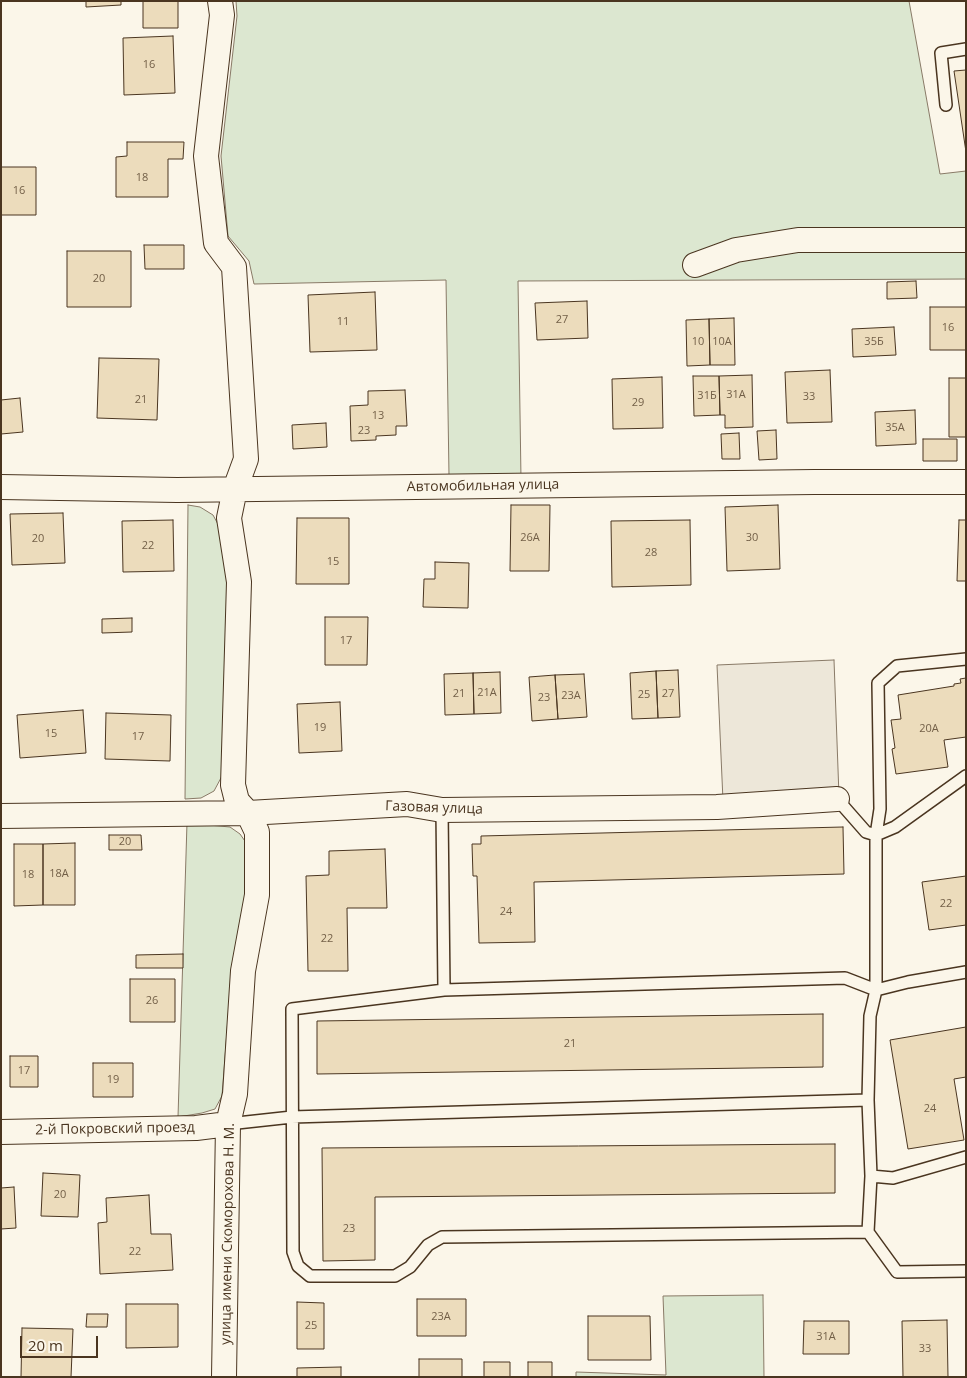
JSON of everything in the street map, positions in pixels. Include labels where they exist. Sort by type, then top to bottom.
[{"type":"street","name":"улица имени Скоморохова Н. М.","points":[[220,1],[222,16],[206,156],[216,243],[234,267],[246,459],[235,489],[229,518],[239,582],[233,785],[237,801],[248,812],[257,832],[257,895],[243,971],[235,1094],[228,1124],[224,1377]]},
{"type":"street","points":[[695,265],[736,250],[798,240],[966,240]]},
{"type":"street","name":"Автомобильная улица","points":[[1,487],[177,490],[814,482],[966,482]]},
{"type":"street","name":"Газовая улица","points":[[1,816],[248,812],[407,804],[442,810],[717,808],[837,799]]},
{"type":"street","name":"2-й Покровский проезд","points":[[1,1132],[196,1128],[228,1124]]},
{"type":"lane","points":[[946,105],[941,53],[966,49]]},
{"type":"lane","points":[[966,659],[897,666],[878,683],[880,809],[876,834],[876,990],[870,1016],[868,1100],[870,1176],[868,1232],[897,1272],[966,1271]]},
{"type":"lane","points":[[837,799],[866,832],[876,834],[895,827],[966,776]]},
{"type":"lane","points":[[442,810],[444,990]]},
{"type":"lane","points":[[868,1232],[442,1237],[428,1245],[410,1267],[395,1276],[310,1276],[298,1266],[293,1252],[292,1009],[444,990],[845,978],[876,990],[908,982],[966,972]]},
{"type":"lane","points":[[228,1124],[292,1117],[868,1100]]},
{"type":"lane","points":[[870,1176],[893,1178],[966,1157]]},
{"type":"green space","points":[[236,1],[909,1],[940,174],[966,171],[966,279],[518,281],[521,479],[449,476],[446,280],[254,284],[249,261],[228,236],[221,156],[237,16]]},
{"type":"green space","points":[[188,505],[200,507],[213,515],[219,526],[228,584],[222,776],[214,791],[201,798],[185,799]]},
{"type":"green space","points":[[187,823],[230,827],[240,834],[247,844],[248,890],[232,967],[222,1096],[215,1109],[178,1117]]},
{"type":"green space","points":[[763,1295],[764,1377],[576,1377],[576,1372],[666,1375],[663,1296]]},
{"type":"shaded area","points":[[834,660],[839,796],[723,801],[717,665]]},
{"type":"building","points":[[86,1],[121,1],[121,5],[86,7]]},
{"type":"building","points":[[143,1],[178,1],[178,28],[143,28]]},
{"type":"building","points":[[173,36],[175,93],[124,95],[123,38]]},
{"type":"building","points":[[966,70],[966,152],[954,71]]},
{"type":"building","points":[[127,142],[184,142],[183,159],[168,159],[168,197],[116,197],[116,157],[127,156]]},
{"type":"building","points":[[1,167],[36,167],[36,215],[1,215]]},
{"type":"building","points":[[144,245],[184,245],[184,269],[145,269]]},
{"type":"building","points":[[67,251],[131,251],[131,307],[67,307]]},
{"type":"building","points":[[916,281],[917,298],[887,299],[887,282]]},
{"type":"building","points":[[375,292],[377,350],[310,352],[308,295]]},
{"type":"building","points":[[587,301],[588,338],[537,340],[535,303]]},
{"type":"building","points":[[930,307],[966,307],[966,350],[930,350]]},
{"type":"building","points":[[734,318],[735,365],[710,365],[709,319]]},
{"type":"building","points":[[709,319],[710,365],[687,366],[686,320]]},
{"type":"building","points":[[894,327],[896,355],[853,357],[852,329]]},
{"type":"building","points":[[99,358],[159,359],[157,420],[97,418]]},
{"type":"building","points":[[830,370],[832,422],[787,423],[785,372]]},
{"type":"building","points":[[752,375],[753,427],[725,428],[725,415],[720,415],[719,376]]},
{"type":"building","points":[[693,376],[719,376],[720,415],[694,416]]},
{"type":"building","points":[[662,377],[663,428],[613,429],[612,379]]},
{"type":"building","points":[[949,378],[966,378],[966,437],[949,437]]},
{"type":"building","points":[[405,390],[407,426],[396,426],[396,435],[376,436],[376,440],[351,441],[350,406],[368,405],[368,391]]},
{"type":"building","points":[[20,398],[23,432],[1,434],[1,400]]},
{"type":"building","points":[[915,410],[916,444],[876,446],[875,412]]},
{"type":"building","points":[[326,423],[327,447],[293,449],[292,425]]},
{"type":"building","points":[[776,430],[777,459],[759,460],[757,431]]},
{"type":"building","points":[[739,433],[740,459],[722,459],[721,434]]},
{"type":"building","points":[[923,439],[957,439],[957,461],[923,461]]},
{"type":"building","points":[[511,505],[550,505],[549,571],[510,571]]},
{"type":"building","points":[[778,505],[780,569],[727,571],[725,507]]},
{"type":"building","points":[[63,513],[65,563],[12,565],[10,514]]},
{"type":"building","points":[[297,518],[349,518],[349,584],[296,584]]},
{"type":"building","points":[[173,520],[174,571],[123,572],[122,521]]},
{"type":"building","points":[[690,520],[691,585],[612,587],[611,521]]},
{"type":"building","points":[[959,520],[966,520],[966,581],[957,581]]},
{"type":"building","points":[[435,562],[469,563],[468,608],[423,607],[424,579],[435,579]]},
{"type":"building","points":[[325,617],[368,617],[367,665],[325,665]]},
{"type":"building","points":[[132,618],[132,632],[102,633],[102,619]]},
{"type":"building","points":[[678,670],[680,717],[658,718],[656,671]]},
{"type":"building","points":[[656,671],[658,718],[632,719],[630,673]]},
{"type":"building","points":[[500,672],[501,713],[474,714],[473,673]]},
{"type":"building","points":[[473,673],[474,714],[445,715],[444,674]]},
{"type":"building","points":[[584,674],[587,717],[558,719],[555,675]]},
{"type":"building","points":[[555,675],[558,719],[532,721],[529,677]]},
{"type":"building","points":[[966,678],[966,737],[944,740],[948,767],[896,774],[892,749],[895,748],[891,720],[901,719],[898,695],[954,686],[954,684],[961,683],[960,679]]},
{"type":"building","points":[[340,702],[342,751],[299,753],[297,704]]},
{"type":"building","points":[[83,710],[86,753],[20,758],[17,715]]},
{"type":"building","points":[[106,713],[171,715],[170,761],[105,759]]},
{"type":"building","points":[[843,827],[844,874],[534,882],[535,942],[479,943],[477,876],[473,876],[472,844],[481,844],[481,836]]},
{"type":"building","points":[[109,835],[141,835],[142,850],[109,850]]},
{"type":"building","points":[[75,843],[75,905],[43,905],[43,844]]},
{"type":"building","points":[[14,844],[43,844],[43,905],[14,906]]},
{"type":"building","points":[[385,849],[387,908],[347,908],[348,971],[308,971],[306,876],[329,875],[329,851]]},
{"type":"building","points":[[966,876],[966,925],[929,930],[922,882]]},
{"type":"building","points":[[183,954],[183,968],[136,968],[136,955]]},
{"type":"building","points":[[130,979],[175,979],[175,1022],[130,1022]]},
{"type":"building","points":[[823,1014],[823,1067],[317,1074],[317,1021]]},
{"type":"building","points":[[966,1027],[966,1077],[954,1079],[964,1140],[908,1149],[890,1040]]},
{"type":"building","points":[[10,1056],[38,1056],[38,1087],[10,1087]]},
{"type":"building","points":[[93,1063],[133,1063],[133,1097],[93,1097]]},
{"type":"building","points":[[835,1144],[835,1193],[375,1197],[375,1260],[323,1261],[322,1148]]},
{"type":"building","points":[[43,1173],[80,1175],[78,1217],[41,1216]]},
{"type":"building","points":[[14,1187],[16,1228],[1,1229],[1,1188]]},
{"type":"building","points":[[149,1195],[151,1234],[171,1234],[173,1270],[100,1274],[98,1223],[107,1222],[106,1198]]},
{"type":"building","points":[[417,1299],[466,1299],[466,1336],[417,1336]]},
{"type":"building","points":[[297,1302],[324,1303],[324,1349],[297,1349]]},
{"type":"building","points":[[126,1304],[178,1304],[178,1347],[126,1348]]},
{"type":"building","points":[[87,1314],[108,1314],[107,1327],[86,1327]]},
{"type":"building","points":[[588,1316],[650,1316],[651,1360],[588,1360]]},
{"type":"building","points":[[947,1320],[948,1377],[903,1377],[902,1321]]},
{"type":"building","points":[[804,1321],[849,1321],[849,1354],[803,1354]]},
{"type":"building","points":[[22,1328],[73,1329],[71,1377],[21,1377]]},
{"type":"building","points":[[419,1359],[462,1359],[462,1377],[419,1377]]},
{"type":"building","points":[[484,1362],[510,1362],[510,1377],[484,1377]]},
{"type":"building","points":[[528,1362],[552,1362],[552,1377],[528,1377]]},
{"type":"building","points":[[341,1367],[341,1377],[297,1377],[297,1368]]}]
